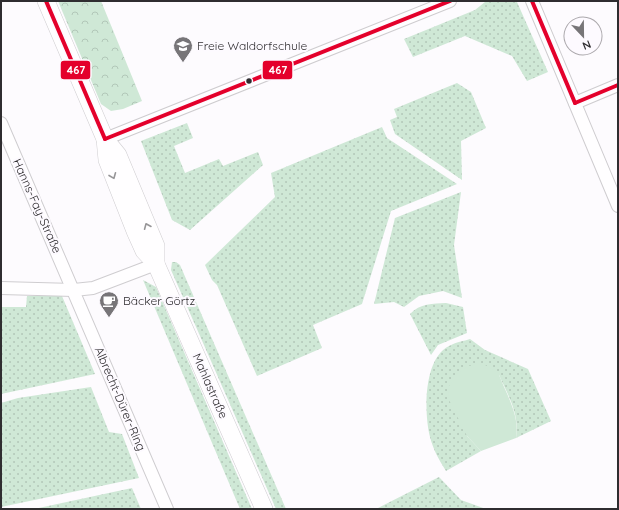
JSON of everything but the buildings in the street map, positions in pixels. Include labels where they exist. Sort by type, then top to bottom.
[{"type":"street","name":"Mahlastraße","points":[[46,1],[105,139],[118,155],[156,246],[156,264],[264,509]]},
{"type":"street","points":[[105,139],[450,1]]},
{"type":"street","points":[[532,1],[618,206]]},
{"type":"street","points":[[575,103],[618,84]]},
{"type":"street","name":"Hanns-Fay-Straße","points":[[1,123],[74,290]]},
{"type":"street","points":[[1,288],[74,290],[93,288],[156,264]]},
{"type":"street","name":"Albrecht-Dürer-Ring","points":[[74,290],[167,509]]},
{"type":"green space","points":[[58,1],[101,1],[142,101],[123,109],[111,111],[101,104]]},
{"type":"green space","points":[[485,2],[517,2],[548,72],[527,81],[512,56],[465,36],[413,57],[404,39],[475,10]]},
{"type":"green space","points":[[457,83],[471,92],[486,128],[461,141],[462,180],[395,134],[390,120],[397,117],[394,109]]},
{"type":"green space","points":[[187,123],[193,138],[174,146],[185,173],[219,159],[223,166],[258,152],[263,165],[190,230],[172,220],[141,141]]},
{"type":"green space","points":[[382,127],[387,138],[457,184],[391,211],[362,304],[313,325],[322,348],[257,376],[217,285],[212,280],[205,265],[275,197],[271,173]]},
{"type":"green space","points":[[461,192],[454,245],[462,298],[443,291],[419,296],[404,307],[394,302],[374,304],[395,218]]},
{"type":"green space","points":[[172,262],[176,262],[180,265],[286,509],[276,509],[171,270]]},
{"type":"green space","points":[[143,280],[156,287],[252,509],[240,509]]},
{"type":"green space","points":[[27,296],[62,296],[95,374],[1,394],[1,307],[26,307]]},
{"type":"green space","points":[[446,303],[463,307],[467,333],[438,345],[431,355],[410,314],[422,306]]},
{"type":"green space","points":[[470,339],[485,350],[528,369],[551,421],[516,438],[517,430],[515,413],[499,375],[467,436],[481,451],[446,471],[436,454],[428,427],[427,401],[430,374],[434,362],[440,353],[449,346]]},
{"type":"green space","points":[[483,364],[494,370],[499,375],[516,419],[517,431],[516,438],[481,451],[467,436],[448,398],[449,386],[455,375],[468,366]]},
{"type":"green space","points":[[91,387],[109,432],[122,434],[139,478],[1,507],[1,403],[18,398]]},
{"type":"green space","points":[[439,477],[461,500],[486,509],[376,509]]},
{"type":"green space","points":[[132,488],[141,509],[34,509]]},
{"type":"transit line","name":"467","points":[[46,1],[105,139]]},
{"type":"transit line","name":"467","points":[[105,139],[450,1]]},
{"type":"transit line","name":"467","points":[[532,1],[575,103]]},
{"type":"transit line","name":"467","points":[[575,103],[618,85]]},
{"type":"place","name":"Freie Waldorfschule","points":[[183,63]]},
{"type":"place","name":"Bäcker Görtz","points":[[109,318]]}]
